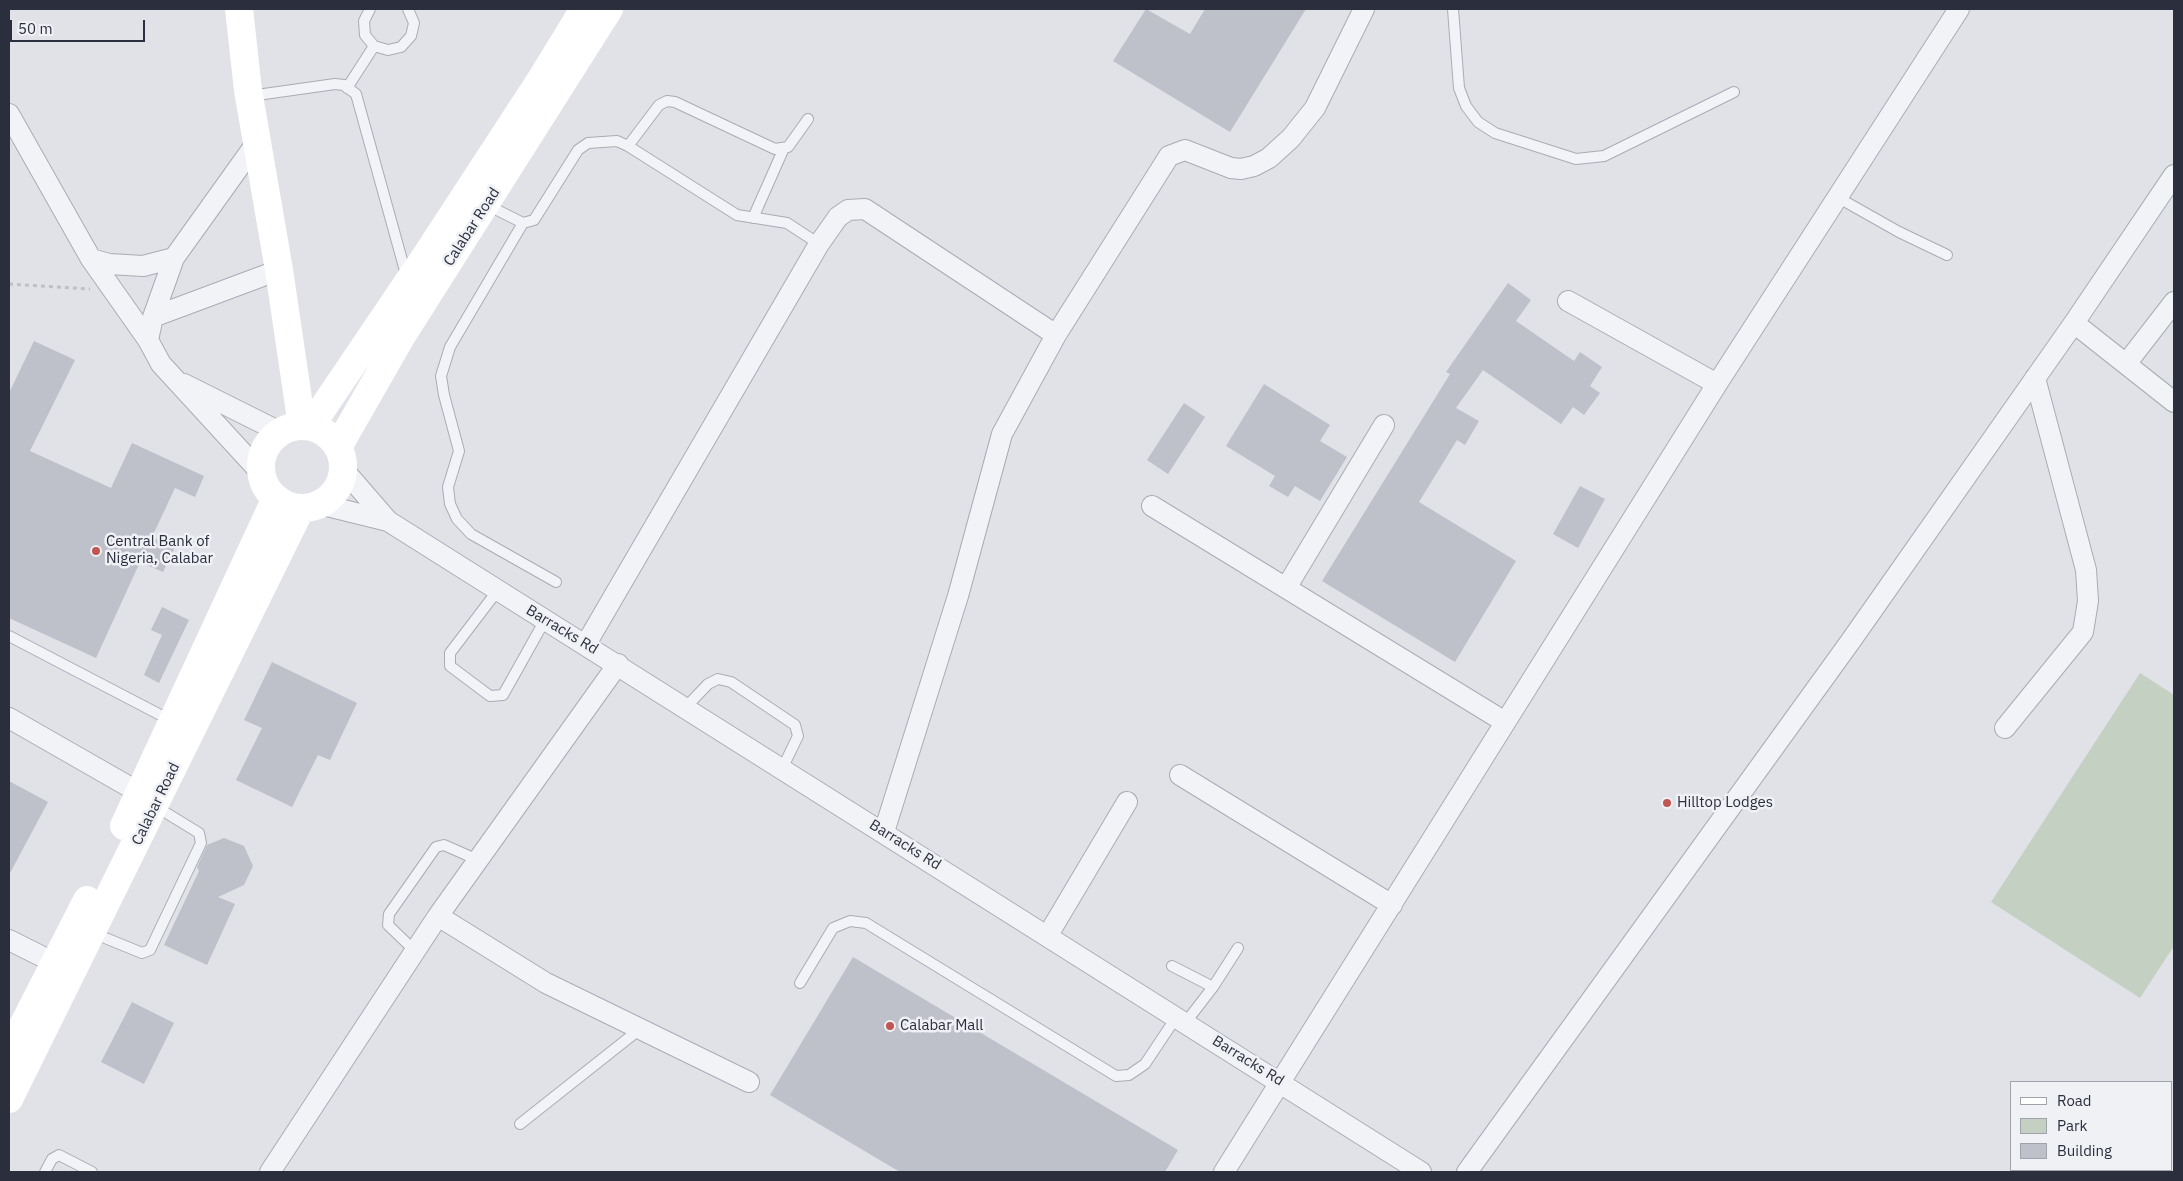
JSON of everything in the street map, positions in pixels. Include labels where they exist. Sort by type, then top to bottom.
[{"type":"main road","points":[[239,9],[249,96],[279,270],[297,428]]},
{"type":"main road","name":"Calabar Road","points":[[297,428],[408,281],[538,84],[584,9]]},
{"type":"main road","name":"Calabar Road","points":[[340,458],[401,337],[610,9]]},
{"type":"main road","points":[[297,428],[331,438],[340,458],[342,477],[333,493],[299,503],[264,483],[262,474],[264,450],[271,440],[297,428]]},
{"type":"main road","name":"Calabar Road","points":[[9,1099],[92,932],[147,799],[173,721],[299,503]]},
{"type":"main road","name":"Calabar Road","points":[[9,1053],[55,963],[147,799],[299,503]]},
{"type":"street","points":[[884,832],[958,596],[1002,434],[1056,335],[1169,156],[1185,150],[1231,168],[1241,169],[1254,166],[1269,158],[1290,138],[1315,108],[1364,9]]},
{"type":"street","points":[[1224,1172],[1717,384],[1959,9]]},
{"type":"street","points":[[9,114],[91,259],[148,340],[161,364],[262,474]]},
{"type":"street","points":[[148,340],[153,317],[174,258],[257,142]]},
{"type":"street","points":[[1468,1172],[1850,642],[2074,323],[2174,175]]},
{"type":"street","points":[[586,644],[819,244],[838,217],[848,210],[865,209],[1056,335]]},
{"type":"street","points":[[91,259],[109,264],[143,266],[174,258]]},
{"type":"street","points":[[153,317],[279,270]]},
{"type":"street","points":[[1568,301],[1717,384]]},
{"type":"street","points":[[2126,364],[2174,302]]},
{"type":"street","points":[[2074,323],[2174,402]]},
{"type":"street","points":[[2005,728],[2083,632],[2088,601],[2086,570],[2035,378]]},
{"type":"street","points":[[174,379],[297,428]]},
{"type":"street","points":[[1286,588],[1384,425]]},
{"type":"street","name":"Barracks Rd","points":[[340,458],[388,521],[618,664],[1421,1172]]},
{"type":"street","name":"Barracks Rd","points":[[299,503],[388,521]]},
{"type":"street","points":[[1152,506],[1505,722]]},
{"type":"street","points":[[270,1172],[438,916],[618,664]]},
{"type":"street","points":[[9,718],[147,799]]},
{"type":"street","points":[[1180,775],[1392,905]]},
{"type":"street","points":[[1048,935],[1127,802]]},
{"type":"street","points":[[438,916],[546,983],[749,1082]]},
{"type":"street","points":[[9,940],[55,963]]},
{"type":"lane","points":[[370,9],[364,21],[365,35],[374,46],[388,50],[402,47],[411,36],[414,23],[408,9]]},
{"type":"lane","points":[[1453,9],[1459,88],[1466,106],[1478,122],[1496,134],[1576,159],[1604,156],[1734,92]]},
{"type":"lane","points":[[347,88],[374,46]]},
{"type":"lane","points":[[249,96],[335,84],[347,88],[356,94],[408,281]]},
{"type":"lane","points":[[628,146],[659,104],[667,101],[675,102],[775,149],[788,147],[808,119]]},
{"type":"lane","points":[[486,205],[523,223],[534,220],[578,150],[588,143],[617,141],[628,146],[737,215],[787,224],[819,244]]},
{"type":"lane","points":[[753,218],[784,148]]},
{"type":"lane","points":[[1838,197],[1899,232],[1947,255]]},
{"type":"lane","points":[[523,223],[450,348],[441,376],[444,395],[459,451],[448,487],[450,504],[457,519],[471,534],[556,582]]},
{"type":"lane","points":[[498,590],[450,653],[450,666],[490,696],[503,695],[545,620]]},
{"type":"lane","points":[[9,636],[173,721]]},
{"type":"lane","points":[[686,707],[708,684],[718,679],[731,682],[795,725],[798,736],[782,769]]},
{"type":"lane","points":[[92,932],[142,954],[150,950],[201,843],[199,833],[147,799]]},
{"type":"lane","points":[[415,951],[388,924],[389,914],[436,847],[444,845],[478,860]]},
{"type":"lane","points":[[800,983],[833,928],[850,921],[866,923],[1116,1076],[1129,1075],[1145,1064],[1181,1019],[1213,987],[1238,948]]},
{"type":"lane","points":[[1172,966],[1213,987]]},
{"type":"lane","points":[[520,1124],[640,1028]]},
{"type":"lane","points":[[45,1172],[52,1159],[59,1155],[92,1172]]},
{"type":"path","points":[[9,284],[113,290]]},
{"type":"green space","points":[[2140,673],[2174,695],[2174,946],[2140,998],[1991,902]]},
{"type":"building","points":[[1146,9],[1190,34],[1205,9],[1306,9],[1230,132],[1113,61]]},
{"type":"building","points":[[1508,283],[1531,300],[1516,321],[1574,361],[1580,352],[1602,367],[1590,386],[1600,393],[1584,415],[1573,407],[1561,424],[1483,370],[1456,408],[1479,421],[1465,445],[1457,440],[1419,502],[1516,561],[1455,662],[1322,581],[1450,374],[1446,372]]},
{"type":"building","points":[[34,341],[75,360],[30,451],[111,488],[132,443],[204,476],[195,497],[175,488],[152,537],[175,547],[163,572],[140,562],[96,658],[9,618],[9,393]]},
{"type":"building","points":[[1264,384],[1330,425],[1320,441],[1347,457],[1320,501],[1295,486],[1288,497],[1269,486],[1275,476],[1226,446]]},
{"type":"building","points":[[1184,403],[1205,417],[1168,474],[1147,460]]},
{"type":"building","points":[[1580,486],[1605,499],[1578,548],[1553,534]]},
{"type":"building","points":[[162,607],[189,620],[159,683],[144,675],[162,635],[151,630]]},
{"type":"building","points":[[272,662],[357,703],[330,760],[318,755],[292,807],[236,780],[262,728],[244,720]]},
{"type":"building","points":[[9,781],[48,802],[9,875]]},
{"type":"building","points":[[224,838],[244,846],[253,866],[244,885],[218,897],[235,904],[207,965],[164,945],[199,871],[197,867],[207,845]]},
{"type":"building","name":"Calabar Mall","points":[[853,957],[1178,1150],[1165,1172],[900,1172],[770,1095]]},
{"type":"building","points":[[132,1002],[174,1023],[144,1084],[101,1062]]},
{"type":"place","name":"Central Bank of Nigeria, Calabar","points":[[96,551]]},
{"type":"place","name":"Hilltop Lodges","points":[[1667,803]]},
{"type":"place","name":"Calabar Mall","points":[[890,1026]]}]
